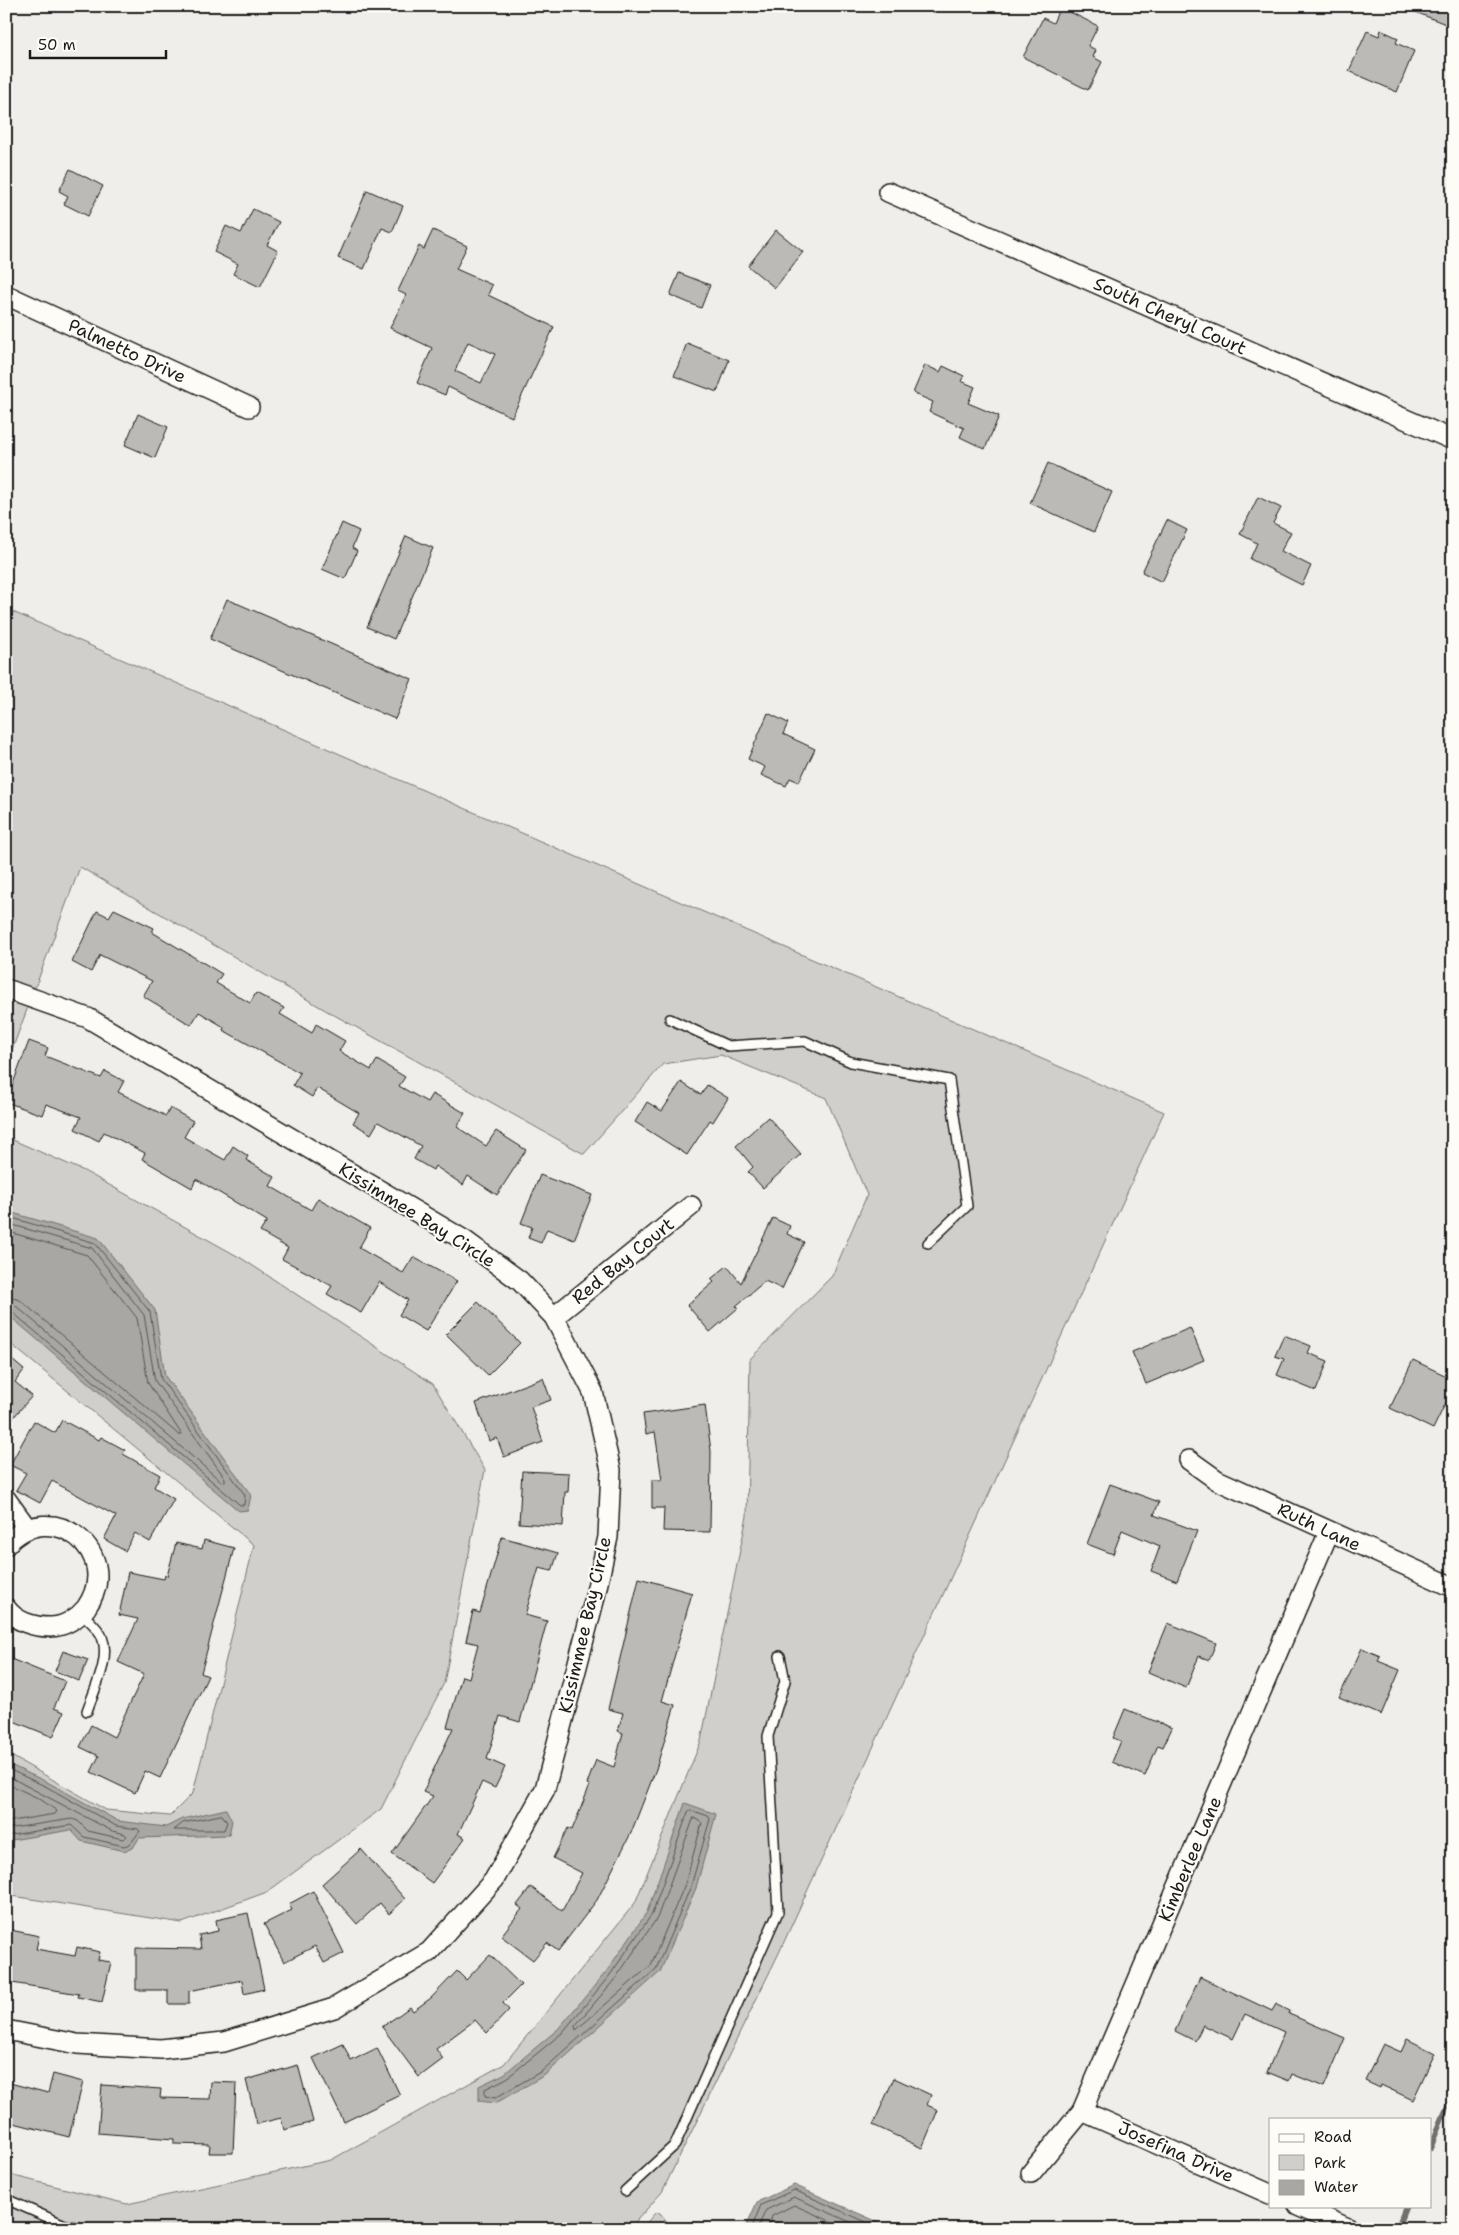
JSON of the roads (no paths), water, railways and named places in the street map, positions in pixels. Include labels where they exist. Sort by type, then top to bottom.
[{"type":"street","name":"South Cheryl Court","points":[[888,192],[1453,440]]},
{"type":"street","name":"Palmetto Drive","points":[[6,294],[248,407]]},
{"type":"street","name":"Kissimmee Bay Circle","points":[[6,990],[88,1018],[464,1240],[520,1281],[554,1317],[593,1392],[611,1470],[608,1537],[594,1601],[545,1789],[494,1880],[429,1952],[334,2008],[233,2039],[161,2049],[77,2044],[6,2030]]},
{"type":"street","name":"Red Bay Court","points":[[554,1317],[691,1206]]},
{"type":"street","name":"Ruth Lane","points":[[1189,1460],[1217,1480],[1453,1587]]},
{"type":"street","points":[[6,1499],[27,1528]]},
{"type":"street","points":[[6,1545],[13,1537],[27,1528],[44,1525],[62,1527],[78,1535],[89,1548],[96,1564],[97,1582],[92,1599],[82,1613],[68,1622],[53,1627],[36,1627],[21,1621],[6,1608]]},
{"type":"street","name":"Kimberlee Lane","points":[[1031,2173],[1082,2111],[1329,1532]]},
{"type":"street","name":"Josefina Drive","points":[[1082,2111],[1269,2194]]},
{"type":"street","points":[[1303,2208],[1350,2229]]},
{"type":"lane","points":[[670,1019],[728,1046],[805,1041],[851,1062],[949,1080],[967,1206],[928,1243]]},
{"type":"lane","points":[[82,1613],[102,1636],[104,1643],[104,1660],[87,1711]]},
{"type":"lane","points":[[625,2191],[675,2145],[778,1912],[768,1736],[785,1681],[780,1656]]},
{"type":"lane","points":[[6,2199],[65,2225],[86,2229]]},
{"type":"water","points":[[6,1211],[98,1238],[155,1310],[165,1376],[251,1495],[248,1510],[239,1511],[6,1313]]},
{"type":"water","points":[[6,1763],[49,1783],[118,1821],[166,1827],[182,1819],[226,1809],[232,1821],[229,1835],[139,1838],[133,1848],[124,1851],[81,1841],[71,1830],[6,1841]]},
{"type":"water","points":[[685,1803],[716,1814],[696,1888],[660,1972],[545,2075],[496,2103],[479,2101],[479,2086],[504,2074],[558,2029],[606,1972],[647,1912]]},
{"type":"water","points":[[794,2185],[894,2229],[745,2229],[757,2202]]},
{"type":"waterway","points":[[1432,2143],[1453,2093]]},
{"type":"waterway","points":[[1397,2229],[1405,2208]]}]
